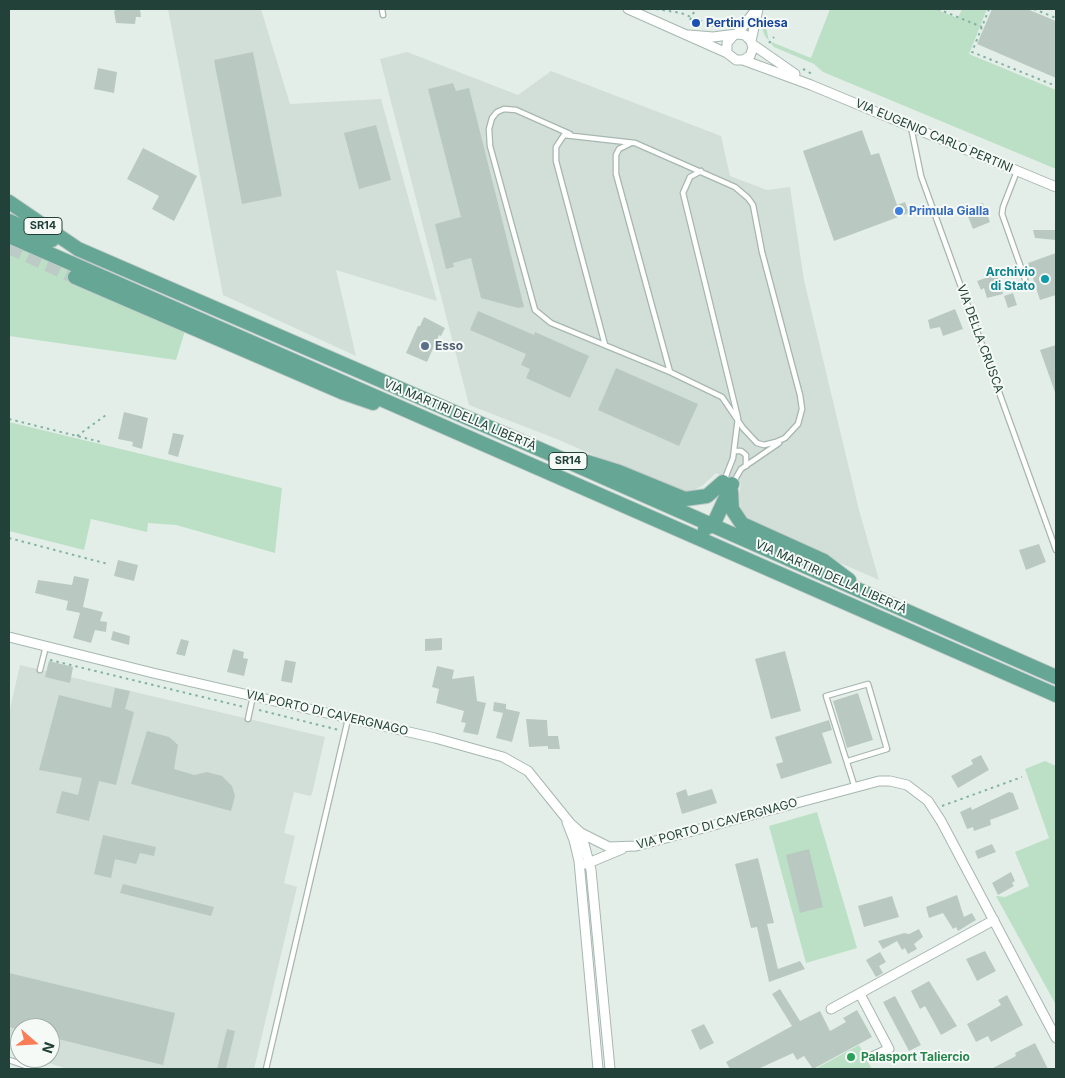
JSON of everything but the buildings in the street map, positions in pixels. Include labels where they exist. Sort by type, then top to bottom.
[{"type":"main road","name":"VIA MARTIRI DELLA LIBERTÀ","points":[[9,202],[78,249],[862,590],[1056,677]]},
{"type":"main road","name":"SR14","points":[[9,221],[66,247],[78,249]]},
{"type":"main road","name":"VIA MARTIRI DELLA LIBERTÀ","points":[[9,236],[1056,695]]},
{"type":"main road","name":"VIA MARTIRI DELLA LIBERTÀ","points":[[75,276],[344,393],[456,432]]},
{"type":"main road","points":[[553,455],[606,467],[685,500],[707,496],[728,483]]},
{"type":"main road","points":[[540,469],[608,491],[695,528],[710,525]]},
{"type":"main road","points":[[710,525],[728,483]]},
{"type":"main road","points":[[728,483],[732,509],[742,524],[834,567],[862,590]]},
{"type":"main road","points":[[710,525],[720,539],[825,586],[835,597]]},
{"type":"street","points":[[628,9],[689,35],[727,53],[736,60],[743,60],[752,52],[757,9]]},
{"type":"street","points":[[727,53],[727,43],[757,9]]},
{"type":"street","points":[[689,35],[713,37],[745,35],[752,42]]},
{"type":"street","name":"VIA EUGENIO CARLO PERTINI","points":[[752,42],[811,85]]},
{"type":"street","name":"VIA EUGENIO CARLO PERTINI","points":[[743,60],[811,85],[1056,187]]},
{"type":"street","name":"VIA PORTO DI CAVERGNAGO","points":[[9,637],[348,719],[436,738],[503,757],[528,771],[570,823],[580,833],[602,845],[626,847],[880,781],[899,782],[922,794],[934,809],[1056,1038]]},
{"type":"street","points":[[563,814],[574,840],[580,875],[598,1069]]},
{"type":"street","points":[[580,833],[589,862],[610,1069]]},
{"type":"street","points":[[580,875],[584,866],[589,862],[626,847]]},
{"type":"street","points":[[832,1009],[994,920]]},
{"type":"street","points":[[860,994],[889,1049],[874,1056]]},
{"type":"lane","points":[[382,9],[383,15]]},
{"type":"lane","points":[[728,483],[746,466],[785,438],[798,424],[802,409],[762,252],[753,206],[748,198],[735,187],[635,143],[570,134],[516,110],[504,109],[497,112],[492,118],[489,128],[490,146],[535,310],[551,323],[670,372],[722,397],[743,428],[757,443],[770,444],[785,438]]},
{"type":"lane","name":"VIA DELLA CRUSCA","points":[[911,127],[921,176],[1056,550]]},
{"type":"lane","points":[[570,134],[564,135],[556,147],[556,161],[605,345]]},
{"type":"lane","points":[[635,143],[624,145],[619,149],[616,155],[616,174],[670,372]]},
{"type":"lane","points":[[702,171],[687,181],[683,193],[738,418],[728,483]]},
{"type":"lane","points":[[1017,171],[1002,214],[1025,279]]},
{"type":"lane","points":[[734,450],[742,451],[746,455],[746,466]]},
{"type":"lane","points":[[40,670],[46,646]]},
{"type":"lane","points":[[848,761],[888,749],[868,684],[826,696],[855,788]]},
{"type":"lane","points":[[248,719],[253,696]]},
{"type":"lane","points":[[266,1069],[348,719]]},
{"type":"lane","points":[[9,1060],[35,1069]]},
{"type":"path","points":[[656,9],[720,28]]},
{"type":"path","points":[[938,9],[982,27]]},
{"type":"path","points":[[990,9],[972,52],[1056,86]]},
{"type":"path","points":[[1034,9],[1056,18]]},
{"type":"path","points":[[691,19],[694,12]]},
{"type":"path","points":[[766,47],[774,38]]},
{"type":"path","points":[[798,66],[821,78]]},
{"type":"path","points":[[77,436],[106,415]]},
{"type":"path","points":[[9,419],[101,442]]},
{"type":"path","points":[[9,538],[108,564]]},
{"type":"path","points":[[42,658],[345,731]]},
{"type":"path","points":[[934,809],[1022,777]]},
{"type":"shaded area","points":[[168,9],[261,9],[290,104],[381,99],[437,301],[336,270],[356,356],[223,295]]},
{"type":"shaded area","points":[[407,52],[518,95],[551,71],[721,136],[730,176],[767,190],[790,187],[804,280],[859,510],[879,580],[751,524],[741,511],[739,493],[741,485],[716,473],[702,486],[694,490],[686,492],[676,491],[559,440],[469,405],[380,59]]},
{"type":"shaded area","points":[[49,661],[73,667],[71,677],[325,737],[312,794],[310,796],[294,792],[284,833],[295,836],[284,883],[297,887],[254,1069],[67,1069],[60,1067],[60,1018],[10,1018],[9,1049],[9,713],[20,665],[46,671]]},
{"type":"green space","points":[[830,9],[935,9],[958,18],[962,9],[987,9],[969,54],[1056,90],[1056,169],[823,72],[814,64],[774,47],[769,41],[811,58]]},
{"type":"green space","points":[[763,21],[765,22],[769,41],[761,26]]},
{"type":"green space","points":[[9,243],[77,271],[185,331],[176,360],[9,336]]},
{"type":"green space","points":[[9,422],[282,488],[275,553],[176,525],[148,523],[147,532],[91,519],[84,550],[9,531]]},
{"type":"green space","points":[[1045,761],[1056,766],[1056,1005],[996,896],[1005,897],[1029,886],[1015,852],[1049,838],[1025,769]]},
{"type":"green space","points":[[817,812],[857,948],[806,963],[769,826]]},
{"type":"green space","name":"Palasport Taliercio","points":[[859,1045],[872,1069],[815,1069]]},
{"type":"tunnel","points":[[9,247],[75,277]]},
{"type":"place","name":"Pertini Chiesa","points":[[696,23]]},
{"type":"place","name":"Primula Gialla","points":[[899,211]]},
{"type":"place","name":"Archivio di Stato","points":[[1045,279]]},
{"type":"place","name":"Esso","points":[[425,346]]},
{"type":"place","name":"Palasport Taliercio","points":[[851,1057]]}]
